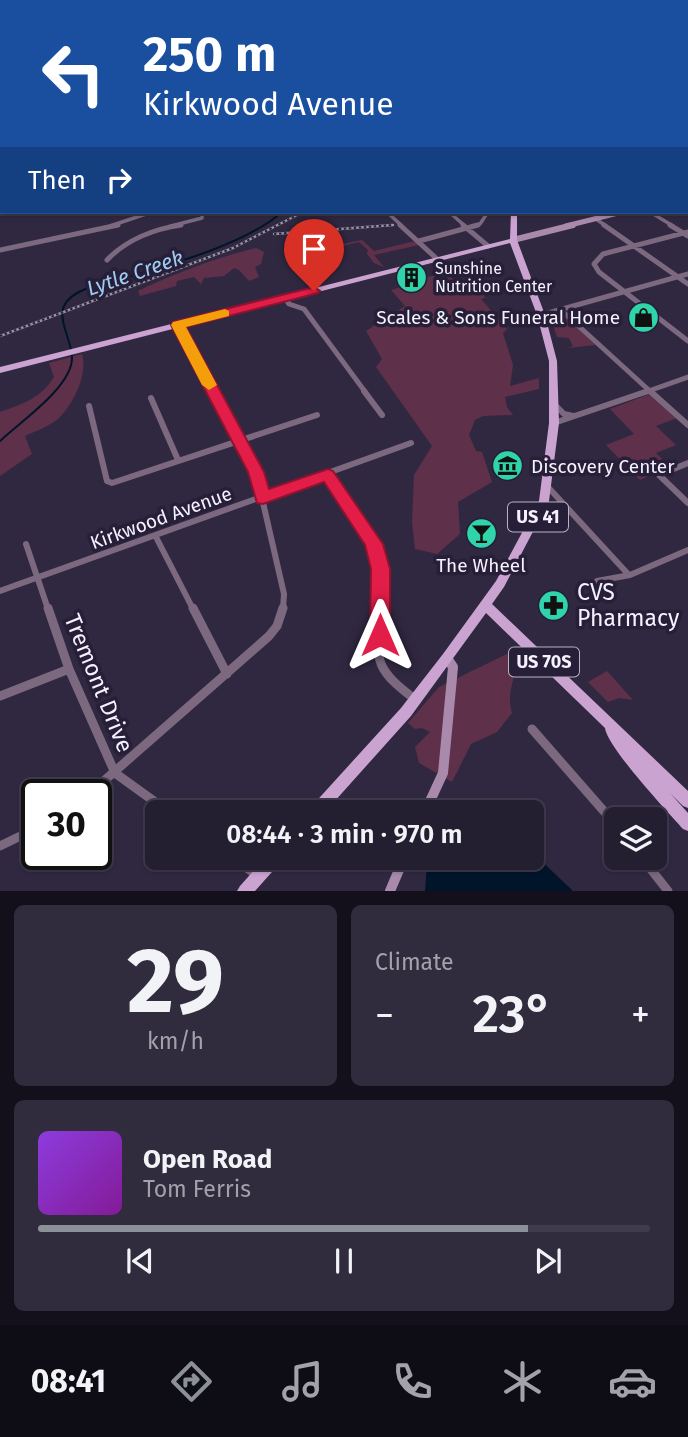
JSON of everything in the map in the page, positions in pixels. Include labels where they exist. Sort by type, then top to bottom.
[{"type":"main road","name":"US 41","points":[[327,800],[416,700],[486,605],[538,517],[547,486],[555,423],[552,350],[513,240],[514,214]]},
{"type":"main road","points":[[0,370],[513,240]]},
{"type":"main road","name":"US 70S","points":[[486,605],[633,744],[688,801]]},
{"type":"main road","name":"US 70S","points":[[603,718],[625,751],[688,824]]},
{"type":"main road","points":[[245,891],[264,870]]},
{"type":"street","points":[[0,250],[124,223],[147,214]]},
{"type":"street","points":[[107,260],[116,251],[164,228],[195,222],[202,218],[202,214]]},
{"type":"street","points":[[389,214],[437,259]]},
{"type":"street","points":[[451,214],[488,246]]},
{"type":"street","points":[[419,241],[469,229],[480,224],[487,214]]},
{"type":"street","points":[[513,240],[615,214]]},
{"type":"street","points":[[653,214],[686,234]]},
{"type":"street","points":[[596,219],[688,284]]},
{"type":"street","points":[[686,234],[603,254],[594,264],[599,272],[688,341]]},
{"type":"street","points":[[541,315],[688,274]]},
{"type":"street","points":[[285,298],[289,304],[304,309],[382,415]]},
{"type":"street","points":[[561,310],[688,425]]},
{"type":"street","points":[[108,779],[269,636],[277,626],[284,608],[284,594],[256,472],[178,325]]},
{"type":"street","points":[[555,423],[688,377]]},
{"type":"street","points":[[151,398],[178,460]]},
{"type":"street","points":[[555,405],[568,415],[579,416]]},
{"type":"street","points":[[89,406],[107,481],[111,483],[317,415]]},
{"type":"street","name":"Kirkwood Avenue","points":[[0,591],[411,443]]},
{"type":"street","points":[[688,463],[659,475],[688,503]]},
{"type":"street","points":[[328,475],[368,534],[377,554],[380,569],[380,657],[383,672],[416,700]]},
{"type":"street","points":[[547,486],[628,574]]},
{"type":"street","points":[[156,537],[227,674]]},
{"type":"street","name":"Tremont Drive","points":[[26,544],[69,668],[115,773],[152,800]]},
{"type":"street","points":[[597,581],[605,582],[688,550]]},
{"type":"street","points":[[431,800],[443,773],[447,745],[453,667],[447,658]]},
{"type":"street","points":[[0,696],[69,668]]},
{"type":"street","points":[[532,729],[604,811]]},
{"type":"street","points":[[0,846],[21,836]]},
{"type":"street","points":[[249,870],[258,876]]},
{"type":"street","points":[[390,891],[399,870]]},
{"type":"street","points":[[651,870],[668,891]]},
{"type":"shaded area","points":[[362,240],[374,251],[415,241],[419,245],[374,255],[384,267],[374,263],[367,254],[368,250],[359,242],[343,246],[342,252],[315,256],[308,261],[296,245],[302,245],[308,251]]},
{"type":"shaded area","points":[[256,248],[264,252],[261,264],[255,267],[259,277],[249,281],[234,268],[224,276],[204,278],[201,284],[194,277],[177,281],[176,286],[140,296],[138,291],[196,266]]},
{"type":"shaded area","points":[[432,276],[449,276],[457,283],[482,288],[485,298],[481,299],[507,329],[503,333],[513,365],[510,386],[539,378],[539,389],[505,397],[507,407],[513,415],[483,416],[475,420],[469,435],[476,451],[482,452],[492,482],[458,502],[460,534],[437,554],[415,549],[412,522],[414,475],[432,446],[376,367],[382,359],[366,331],[405,306],[391,290]]},
{"type":"shaded area","points":[[562,314],[596,345],[567,348],[573,346],[569,338],[557,337],[551,319]]},
{"type":"shaded area","points":[[82,354],[81,379],[70,404],[57,420],[25,436],[32,454],[0,476],[0,412],[24,403],[49,384],[54,377],[49,363]]},
{"type":"shaded area","points":[[650,394],[677,418],[656,426],[676,445],[656,453],[670,467],[640,480],[606,445],[634,434],[610,409]]},
{"type":"shaded area","points":[[515,650],[521,656],[511,691],[512,713],[497,732],[471,744],[452,782],[419,763],[415,747],[430,732],[422,728],[415,729],[408,723],[439,687]]},
{"type":"shaded area","points":[[607,671],[633,700],[619,698],[608,702],[588,682]]},
{"type":"water","points":[[544,863],[573,891],[425,891],[426,870],[544,870]]},
{"type":"waterway","name":"Lytle Creek","points":[[0,441],[54,392],[70,369],[71,349],[62,314],[69,299],[91,287],[210,251],[250,233],[279,214]]},
{"type":"railway","points":[[0,336],[233,248],[299,214]]},
{"type":"railway","points":[[274,234],[393,225]]},
{"type":"slow traffic","points":[[209,385],[178,325],[225,313]]},
{"type":"place","name":"Sunshine Nutrition Center","points":[[412,277]]},
{"type":"place","name":"Scales & Sons Funeral Home","points":[[643,317]]},
{"type":"place","name":"Discovery Center","points":[[508,466]]},
{"type":"place","name":"The Wheel","points":[[481,534]]},
{"type":"place","name":"CVS Pharmacy","points":[[554,605]]},
{"type":"route","points":[[314,291],[178,325],[256,472],[263,498],[328,475],[368,534],[374,544],[380,569],[380,635]]}]
